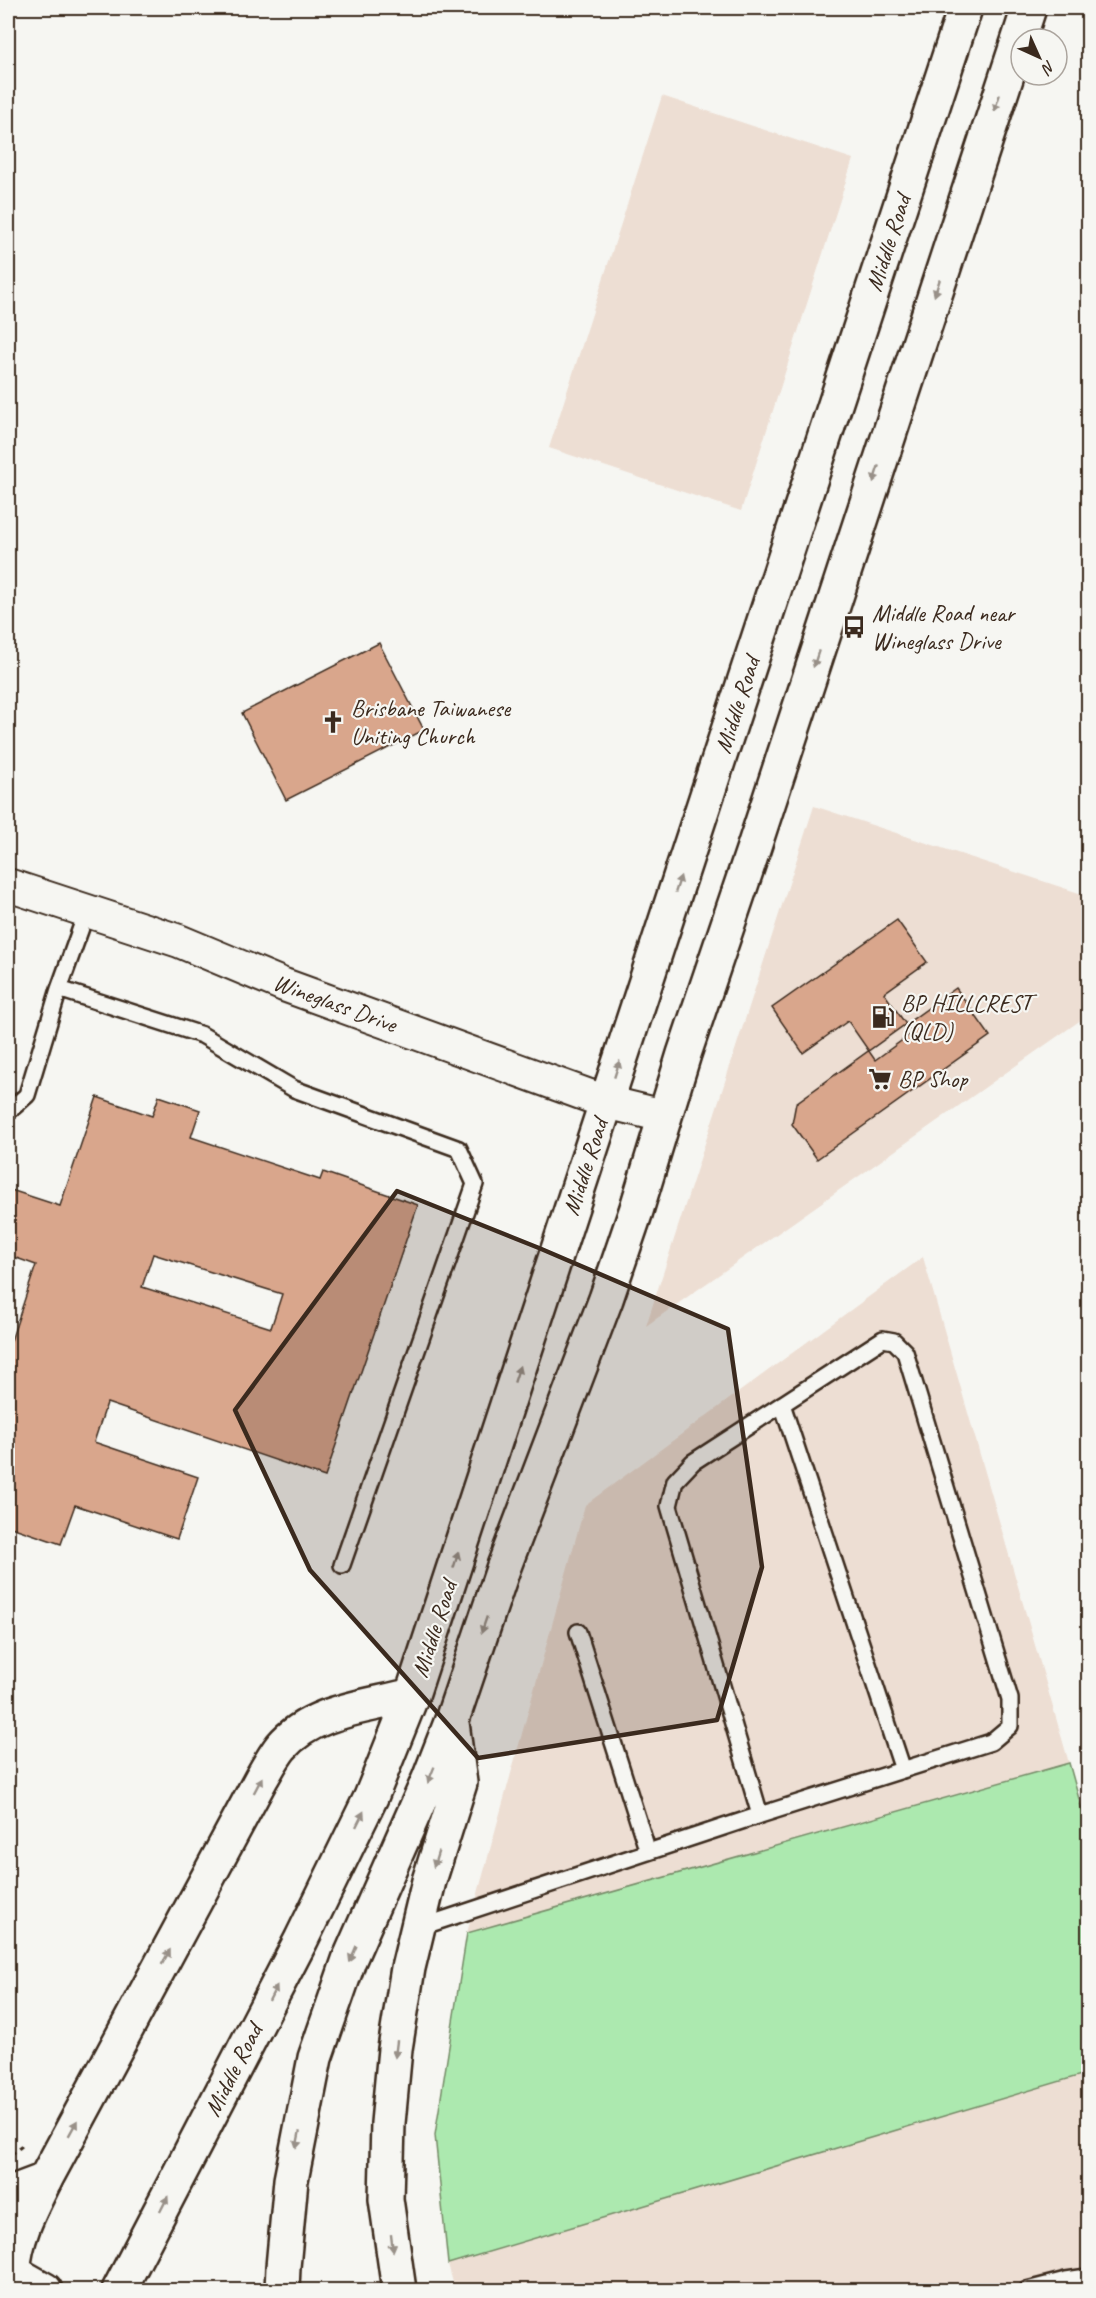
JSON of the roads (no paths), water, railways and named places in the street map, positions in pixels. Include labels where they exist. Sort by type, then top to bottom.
[{"type":"main road","name":"Middle Road","points":[[119,2290],[301,1940],[371,1797],[412,1695],[966,8]]},
{"type":"main road","name":"Middle Road","points":[[282,2290],[291,2180],[315,2058],[350,1960],[429,1779],[452,1720],[503,1569],[606,1299],[636,1211],[664,1116],[1029,8]]},
{"type":"main road","points":[[45,2290],[13,2277],[15,2250],[22,2225],[261,1779],[282,1747],[302,1729],[326,1715],[412,1695]]},
{"type":"main road","points":[[399,2290],[386,2199],[388,2123],[395,2049],[408,1968],[429,1881],[460,1783],[452,1720]]},
{"type":"main road","points":[[8,2194],[45,2180]]},
{"type":"street","name":"Wineglass Drive","points":[[8,885],[179,941],[284,985],[606,1102],[664,1116]]},
{"type":"lane","points":[[8,1112],[27,1095],[59,989],[87,911]]},
{"type":"lane","points":[[59,989],[202,1035],[294,1089],[459,1149],[475,1184],[342,1565]]},
{"type":"lane","points":[[418,1928],[760,1815],[991,1742],[1010,1726],[1010,1699],[905,1352],[894,1341],[883,1339],[693,1462],[675,1481],[669,1506],[760,1815]]},
{"type":"lane","points":[[782,1404],[903,1770]]},
{"type":"lane","points":[[578,1632],[648,1852]]},
{"type":"lane","points":[[1027,2290],[1066,2280],[1087,2277],[1089,2279]]},
{"type":"place","name":"Middle Road near Wineglass Drive","points":[[854,627]]},
{"type":"place","name":"Brisbane Taiwanese Uniting Church","points":[[333,722]]},
{"type":"place","name":"BP HILLCREST (QLD)","points":[[883,1017]]},
{"type":"place","name":"BP Shop","points":[[880,1079]]}]
